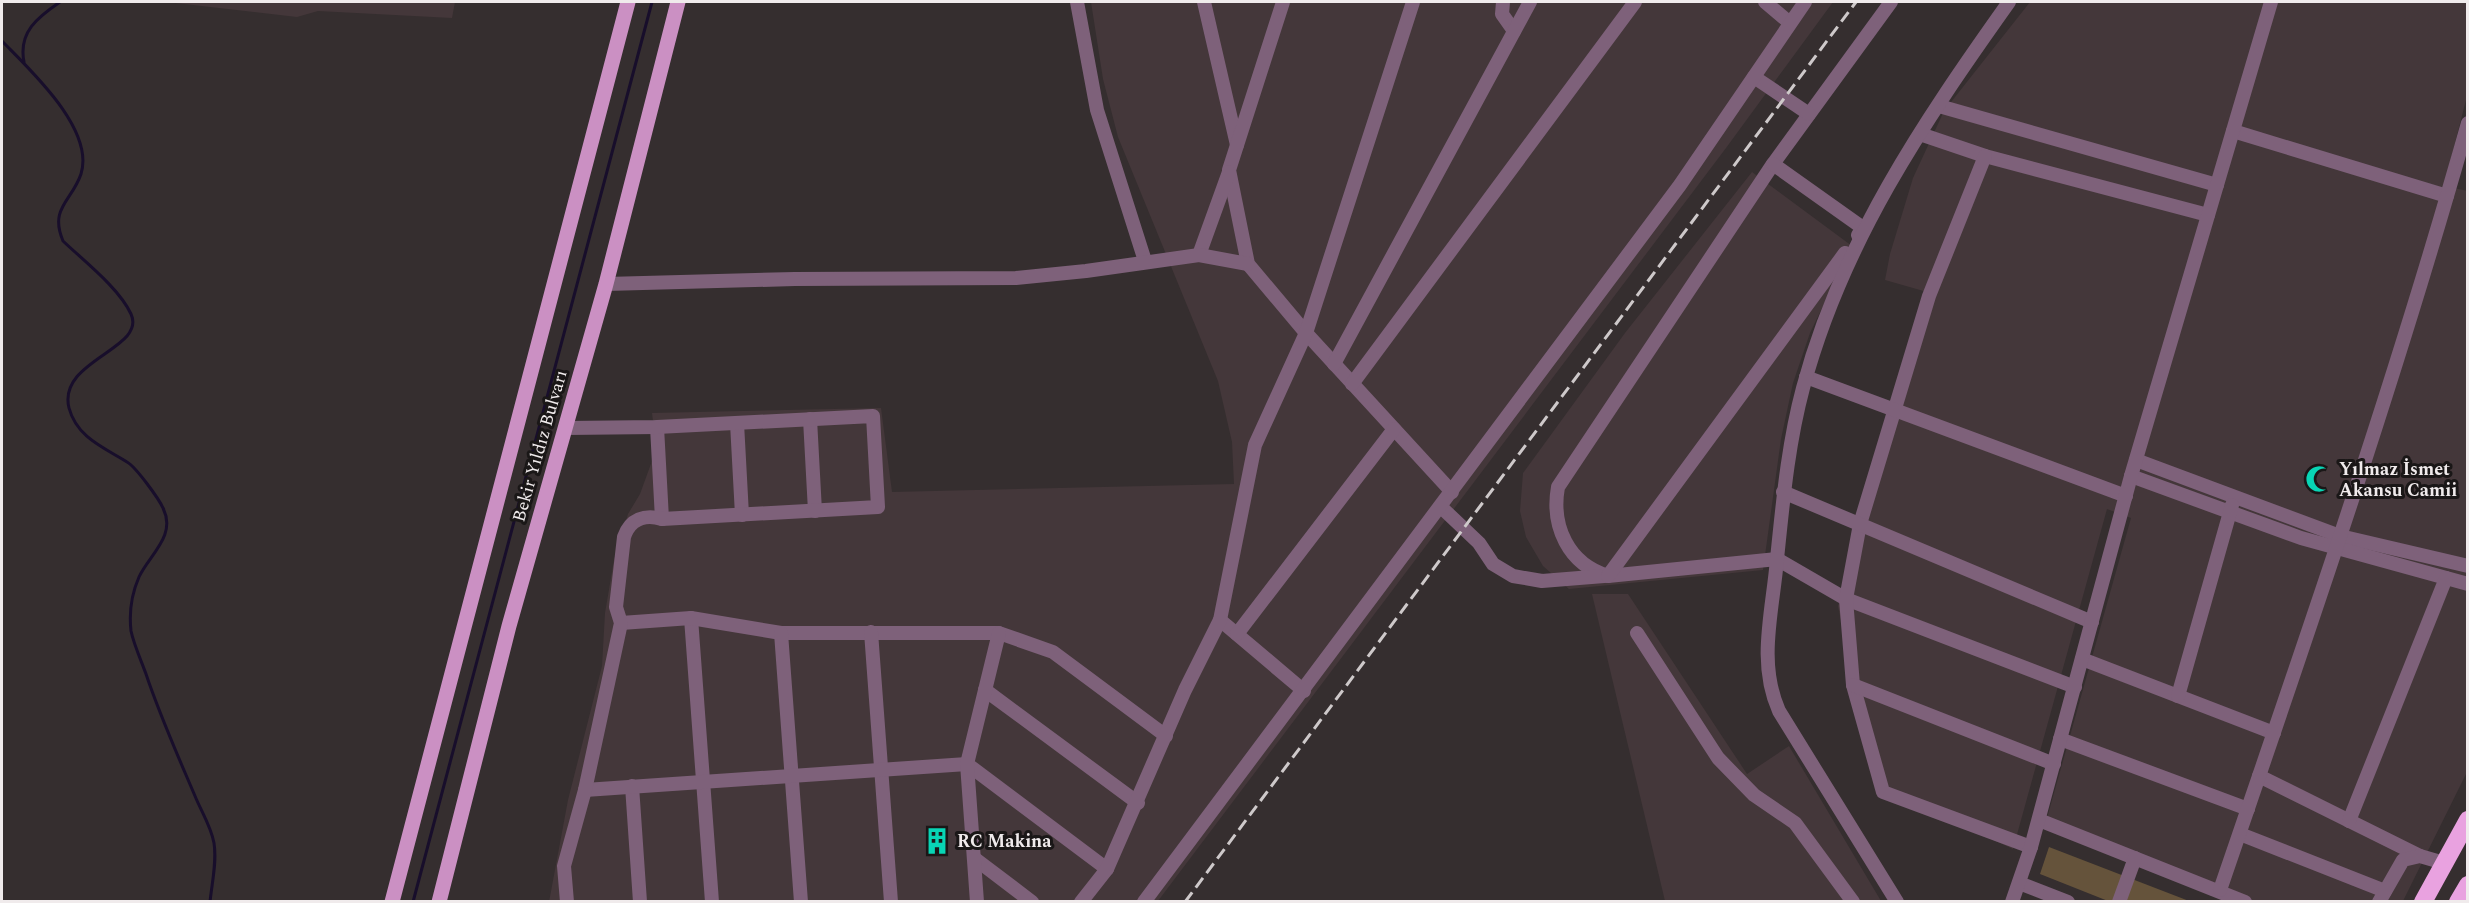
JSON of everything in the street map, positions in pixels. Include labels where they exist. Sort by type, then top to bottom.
[{"type":"highway","points":[[2422,902],[2468,820]]},
{"type":"highway","points":[[2458,902],[2468,885]]},
{"type":"main road","name":"Bekir Yıldız Bulvarı","points":[[392,902],[628,2]]},
{"type":"main road","name":"Bekir Yıldız Bulvarı","points":[[439,902],[509,626],[606,284],[678,2]]},
{"type":"street","points":[[1077,2],[1097,110],[1144,261]]},
{"type":"street","points":[[1204,2],[1238,145]]},
{"type":"street","points":[[1199,255],[1238,145],[1283,2]]},
{"type":"street","points":[[1081,902],[1107,869],[1138,803],[1185,690],[1220,620],[1255,445],[1306,333],[1413,2]]},
{"type":"street","points":[[1503,2],[1502,14],[1514,31]]},
{"type":"street","points":[[1334,364],[1530,2]]},
{"type":"street","points":[[1352,384],[1635,2]]},
{"type":"street","points":[[1765,2],[1790,23]]},
{"type":"street","points":[[1144,902],[1304,691],[1680,185],[1804,2]]},
{"type":"street","points":[[1608,575],[1582,564],[1565,541],[1557,514],[1558,487],[1773,164],[1891,2]]},
{"type":"street","points":[[1608,575],[1863,228],[1920,134],[2010,2]]},
{"type":"street","points":[[2012,902],[2039,820],[2131,477],[2271,2]]},
{"type":"street","points":[[1754,76],[1809,114]]},
{"type":"street","points":[[1939,106],[2217,184]]},
{"type":"street","points":[[2220,891],[2338,542],[2468,123]]},
{"type":"street","points":[[2233,131],[2447,196]]},
{"type":"street","points":[[1920,134],[1985,156],[2208,215]]},
{"type":"street","points":[[1985,156],[1929,296],[1860,524],[1846,599],[1852,685],[1883,792],[2031,847]]},
{"type":"street","points":[[1773,164],[1863,228]]},
{"type":"street","points":[[1229,170],[1248,264],[1306,333],[1452,492]]},
{"type":"street","points":[[1863,228],[1835,291],[1806,377],[1794,423],[1783,492],[1766,657],[1774,700],[1897,902]]},
{"type":"street","points":[[606,284],[795,279],[1016,278],[1199,255],[1248,264]]},
{"type":"street","points":[[1806,377],[2126,496]]},
{"type":"street","points":[[567,428],[657,427],[873,416],[878,507],[662,519],[644,517],[632,523],[626,532],[616,607],[621,623],[585,789],[564,866],[567,902]]},
{"type":"street","points":[[810,419],[815,511]]},
{"type":"street","points":[[737,423],[742,515]]},
{"type":"street","points":[[657,427],[662,519]]},
{"type":"street","points":[[1237,634],[1394,429]]},
{"type":"street","points":[[2136,460],[2236,497],[2338,542],[2468,584]]},
{"type":"street","points":[[2131,477],[2301,538],[2338,542],[2468,566]]},
{"type":"street","points":[[1783,492],[2092,622]]},
{"type":"street","points":[[2178,696],[2229,512],[2236,497]]},
{"type":"street","points":[[1441,507],[1479,543],[1493,564],[1513,576],[1542,581],[1777,559],[1846,599],[2074,687]]},
{"type":"street","points":[[2349,821],[2446,578]]},
{"type":"street","points":[[621,623],[691,618],[781,633],[999,633],[1053,652],[1166,736]]},
{"type":"street","points":[[691,618],[712,902]]},
{"type":"street","points":[[1220,620],[1304,691]]},
{"type":"street","points":[[871,632],[891,902]]},
{"type":"street","points":[[781,633],[801,902]]},
{"type":"street","points":[[977,902],[967,764],[999,633]]},
{"type":"street","points":[[1637,633],[1718,758],[1754,795],[1795,823],[1853,902]]},
{"type":"street","points":[[2082,659],[2274,733]]},
{"type":"street","points":[[1852,685],[2054,764]]},
{"type":"street","points":[[985,690],[1138,803]]},
{"type":"street","points":[[2061,739],[2248,809]]},
{"type":"street","points":[[585,789],[967,764],[1107,869]]},
{"type":"street","points":[[2259,776],[2420,856],[2444,863]]},
{"type":"street","points":[[632,786],[640,902]]},
{"type":"street","points":[[2039,820],[2246,902]]},
{"type":"street","points":[[2240,834],[2382,896],[2399,863],[2408,857],[2420,856]]},
{"type":"street","points":[[974,858],[1032,902]]},
{"type":"street","points":[[2119,902],[2135,858]]},
{"type":"street","points":[[2019,882],[2068,902]]},
{"type":"shaded area","points":[[167,2],[455,2],[452,18],[318,11],[297,17]]},
{"type":"shaded area","points":[[1091,2],[1833,2],[1726,148],[1158,901],[549,902],[568,800],[602,666],[605,613],[614,560],[628,514],[640,494],[652,461],[655,436],[652,413],[881,408],[892,492],[1234,484],[1232,442],[1218,381],[1118,137],[1103,79]]},
{"type":"shaded area","points":[[2030,2],[2467,2],[2467,96],[2444,186],[2468,191],[2467,772],[2403,901],[2254,901],[2047,818],[2131,518],[2107,509],[2013,849],[1874,785],[1838,606],[1934,294],[1885,280],[1890,254],[1913,178],[1944,111]]},
{"type":"shaded area","points":[[1752,172],[1852,246],[1810,333],[1793,383],[1781,439],[1763,570],[1569,589],[1543,566],[1526,537],[1520,511],[1523,473],[1625,333]]},
{"type":"shaded area","points":[[1592,594],[1628,594],[1747,774],[1789,746],[1881,901],[1665,901]]},
{"type":"shaded area","points":[[2049,847],[2189,901],[2108,901],[2040,874]]},
{"type":"waterway","points":[[24,62],[23,51],[27,34],[44,13],[60,2]]},
{"type":"waterway","points":[[413,902],[652,2]]},
{"type":"waterway","points":[[2,41],[43,84],[70,120],[78,138],[83,157],[81,174],[60,212],[59,230],[63,241],[110,285],[131,314],[132,326],[126,337],[76,378],[69,392],[69,408],[78,427],[85,435],[136,470],[157,498],[166,518],[167,528],[160,545],[139,577],[130,624],[163,721],[213,837],[215,857],[210,902]]},
{"type":"railway","points":[[1185,902],[1856,2]]},
{"type":"place","name":"Yılmaz İsmet Akansu Camii","points":[[2319,479]]},
{"type":"place","name":"RC Makina","points":[[937,841]]}]
